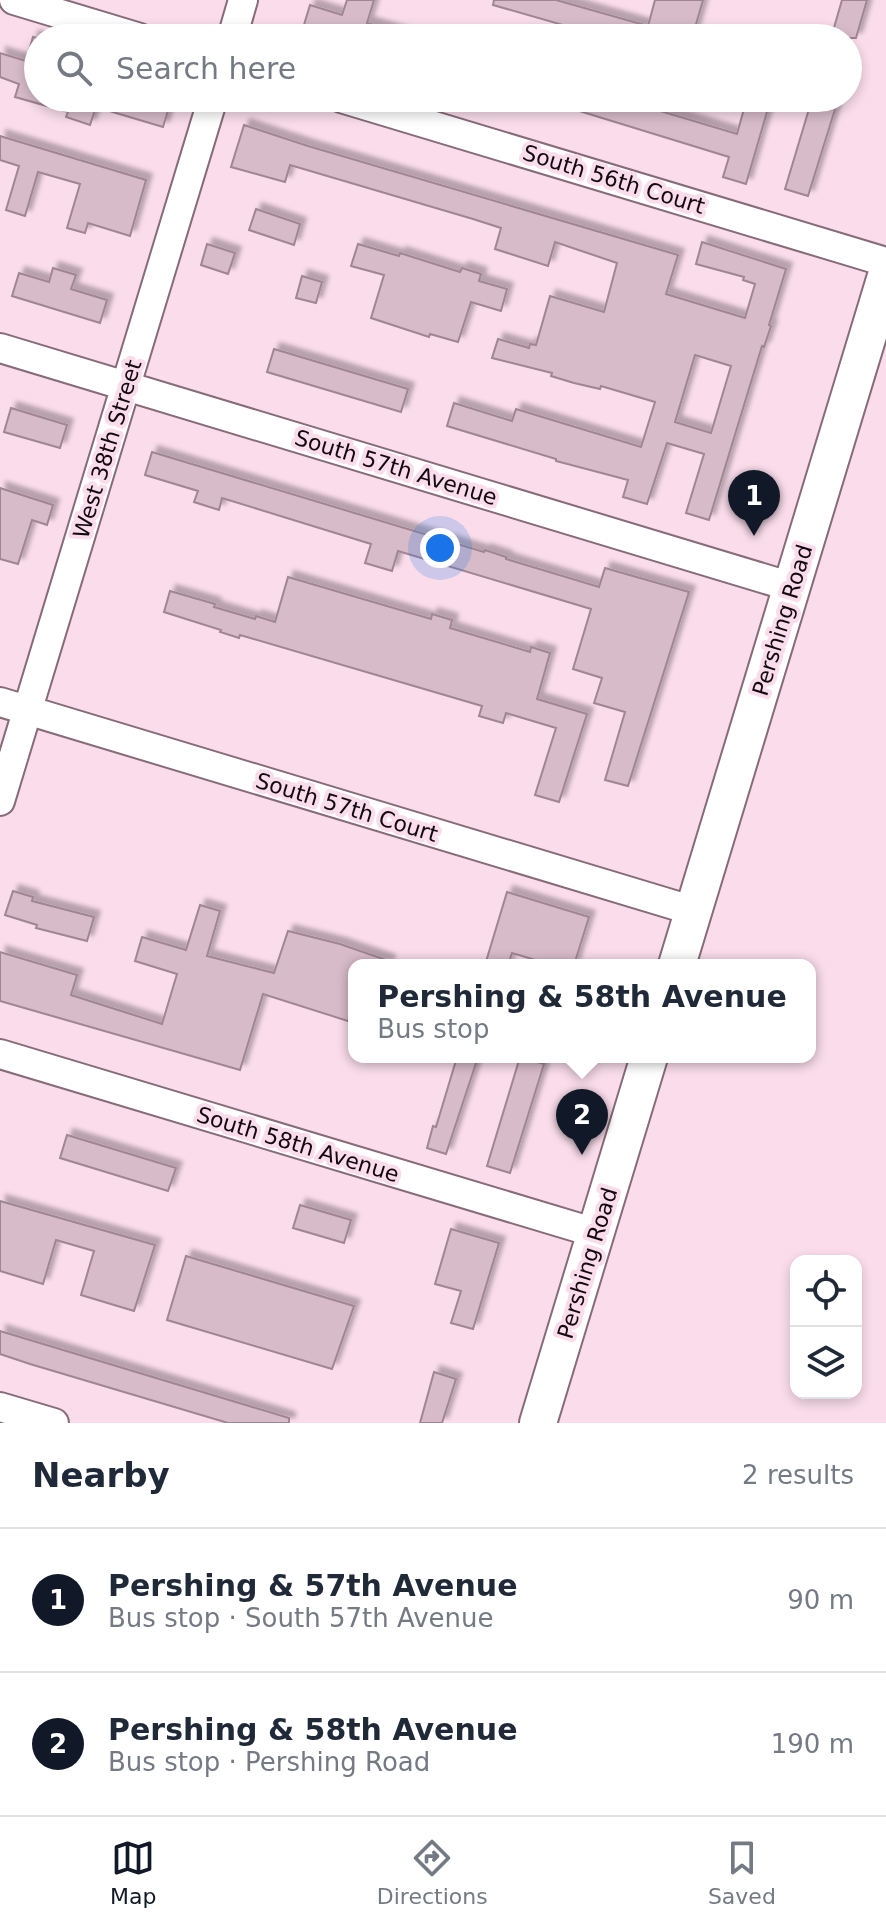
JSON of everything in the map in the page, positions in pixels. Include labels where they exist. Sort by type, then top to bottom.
[{"type":"main road","name":"Pershing Road","points":[[679,959],[886,276]]},
{"type":"main road","name":"Pershing Road","points":[[538,1423],[647,1063]]},
{"type":"street","points":[[14,0],[94,24]]},
{"type":"street","points":[[236,24],[243,0]]},
{"type":"street","name":"West 38th Street","points":[[0,801],[209,112]]},
{"type":"street","name":"South 56th Court","points":[[388,112],[886,262]]},
{"type":"street","name":"South 57th Avenue","points":[[0,348],[792,587]]},
{"type":"street","name":"South 57th Court","points":[[0,702],[694,911]]},
{"type":"street","name":"South 58th Avenue","points":[[0,1054],[596,1233]]},
{"type":"street","points":[[0,1407],[54,1423]]},
{"type":"building","points":[[347,0],[374,0],[367,23],[370,24],[304,24],[310,5],[342,15]]},
{"type":"building","points":[[494,0],[556,0],[641,24],[559,24],[493,5]]},
{"type":"building","points":[[655,0],[703,0],[696,24],[649,24]]},
{"type":"building","points":[[842,0],[867,0],[860,24],[835,24]]},
{"type":"building","points":[[0,53],[24,60],[24,100],[15,97],[19,84],[0,77]]},
{"type":"building","points":[[68,112],[94,112],[90,125],[66,117]]},
{"type":"building","points":[[113,112],[168,112],[163,127]]},
{"type":"building","points":[[583,112],[664,112],[737,134],[743,112],[767,112],[746,184],[723,177],[729,157]]},
{"type":"building","points":[[808,112],[834,112],[808,196],[785,189]]},
{"type":"building","points":[[244,125],[678,255],[666,294],[745,318],[755,284],[743,280],[744,277],[696,264],[702,242],[786,269],[709,520],[686,513],[704,454],[667,443],[647,504],[623,497],[628,480],[447,426],[454,403],[512,421],[516,409],[641,447],[655,402],[601,386],[600,389],[574,383],[551,376],[552,373],[492,358],[498,339],[529,348],[530,344],[536,345],[550,296],[604,312],[617,263],[555,242],[548,266],[495,249],[501,228],[473,219],[290,165],[285,182],[231,167]],"holes":[[[695,355],[731,366],[711,433],[675,422]]]},
{"type":"building","points":[[0,136],[146,180],[130,236],[88,223],[85,233],[67,228],[80,184],[38,172],[25,216],[6,210],[19,166],[0,160]]},
{"type":"building","points":[[256,209],[300,224],[294,245],[249,230]]},
{"type":"building","points":[[207,244],[235,253],[228,274],[201,265]]},
{"type":"building","points":[[358,244],[399,256],[400,253],[460,272],[462,268],[481,274],[479,281],[507,289],[501,311],[471,302],[458,342],[430,334],[429,337],[371,318],[384,275],[351,266]]},
{"type":"building","points":[[53,268],[76,275],[71,289],[107,300],[100,323],[12,296],[19,273],[49,282]]},
{"type":"building","points":[[302,276],[322,282],[316,303],[296,298]]},
{"type":"building","points":[[274,349],[408,389],[401,412],[267,372]]},
{"type":"building","points":[[11,408],[67,425],[60,448],[4,432]]},
{"type":"building","points":[[152,452],[485,550],[599,587],[605,568],[689,592],[628,786],[605,780],[625,712],[594,703],[602,678],[573,669],[591,609],[398,551],[392,571],[365,563],[371,544],[222,498],[219,510],[194,502],[198,491],[145,475]]},
{"type":"building","points":[[0,488],[53,505],[47,525],[32,520],[18,564],[0,559]]},
{"type":"building","points":[[288,577],[431,619],[432,614],[452,620],[450,628],[530,652],[531,647],[550,653],[537,699],[587,714],[559,802],[535,795],[556,728],[506,713],[503,723],[479,716],[482,706],[240,635],[239,638],[164,612],[170,591],[215,604],[214,607],[275,622]]},
{"type":"building","points":[[13,891],[33,897],[32,901],[94,917],[87,941],[36,928],[37,925],[5,915]]},
{"type":"building","points":[[507,892],[589,917],[576,959],[532,959],[512,953],[510,959],[487,959]]},
{"type":"building","points":[[200,905],[220,911],[207,956],[274,973],[288,931],[383,959],[348,959],[348,1021],[263,994],[240,1070],[0,1001],[0,952],[77,975],[71,995],[162,1024],[177,974],[135,961],[142,937],[186,950]]},
{"type":"building","points":[[455,1063],[476,1063],[446,1154],[427,1148],[433,1126],[436,1127]]},
{"type":"building","points":[[518,1063],[544,1064],[510,1173],[487,1166]]},
{"type":"building","points":[[67,1135],[176,1168],[168,1191],[60,1158]]},
{"type":"building","points":[[0,1201],[155,1245],[134,1311],[81,1295],[94,1251],[56,1240],[43,1284],[0,1271]]},
{"type":"building","points":[[300,1205],[351,1220],[344,1243],[293,1228]]},
{"type":"building","points":[[451,1229],[499,1243],[473,1329],[451,1323],[461,1291],[435,1284]]},
{"type":"building","points":[[186,1256],[354,1306],[332,1369],[167,1320]]},
{"type":"building","points":[[0,1331],[289,1418],[289,1423],[228,1423],[30,1364],[0,1354]]},
{"type":"building","points":[[434,1372],[456,1379],[442,1423],[420,1423]]},
{"type":"place","name":"Pershing & 57th Avenue","points":[[754,536]]},
{"type":"place","name":"Pershing & 58th Avenue","points":[[582,1155]]}]
